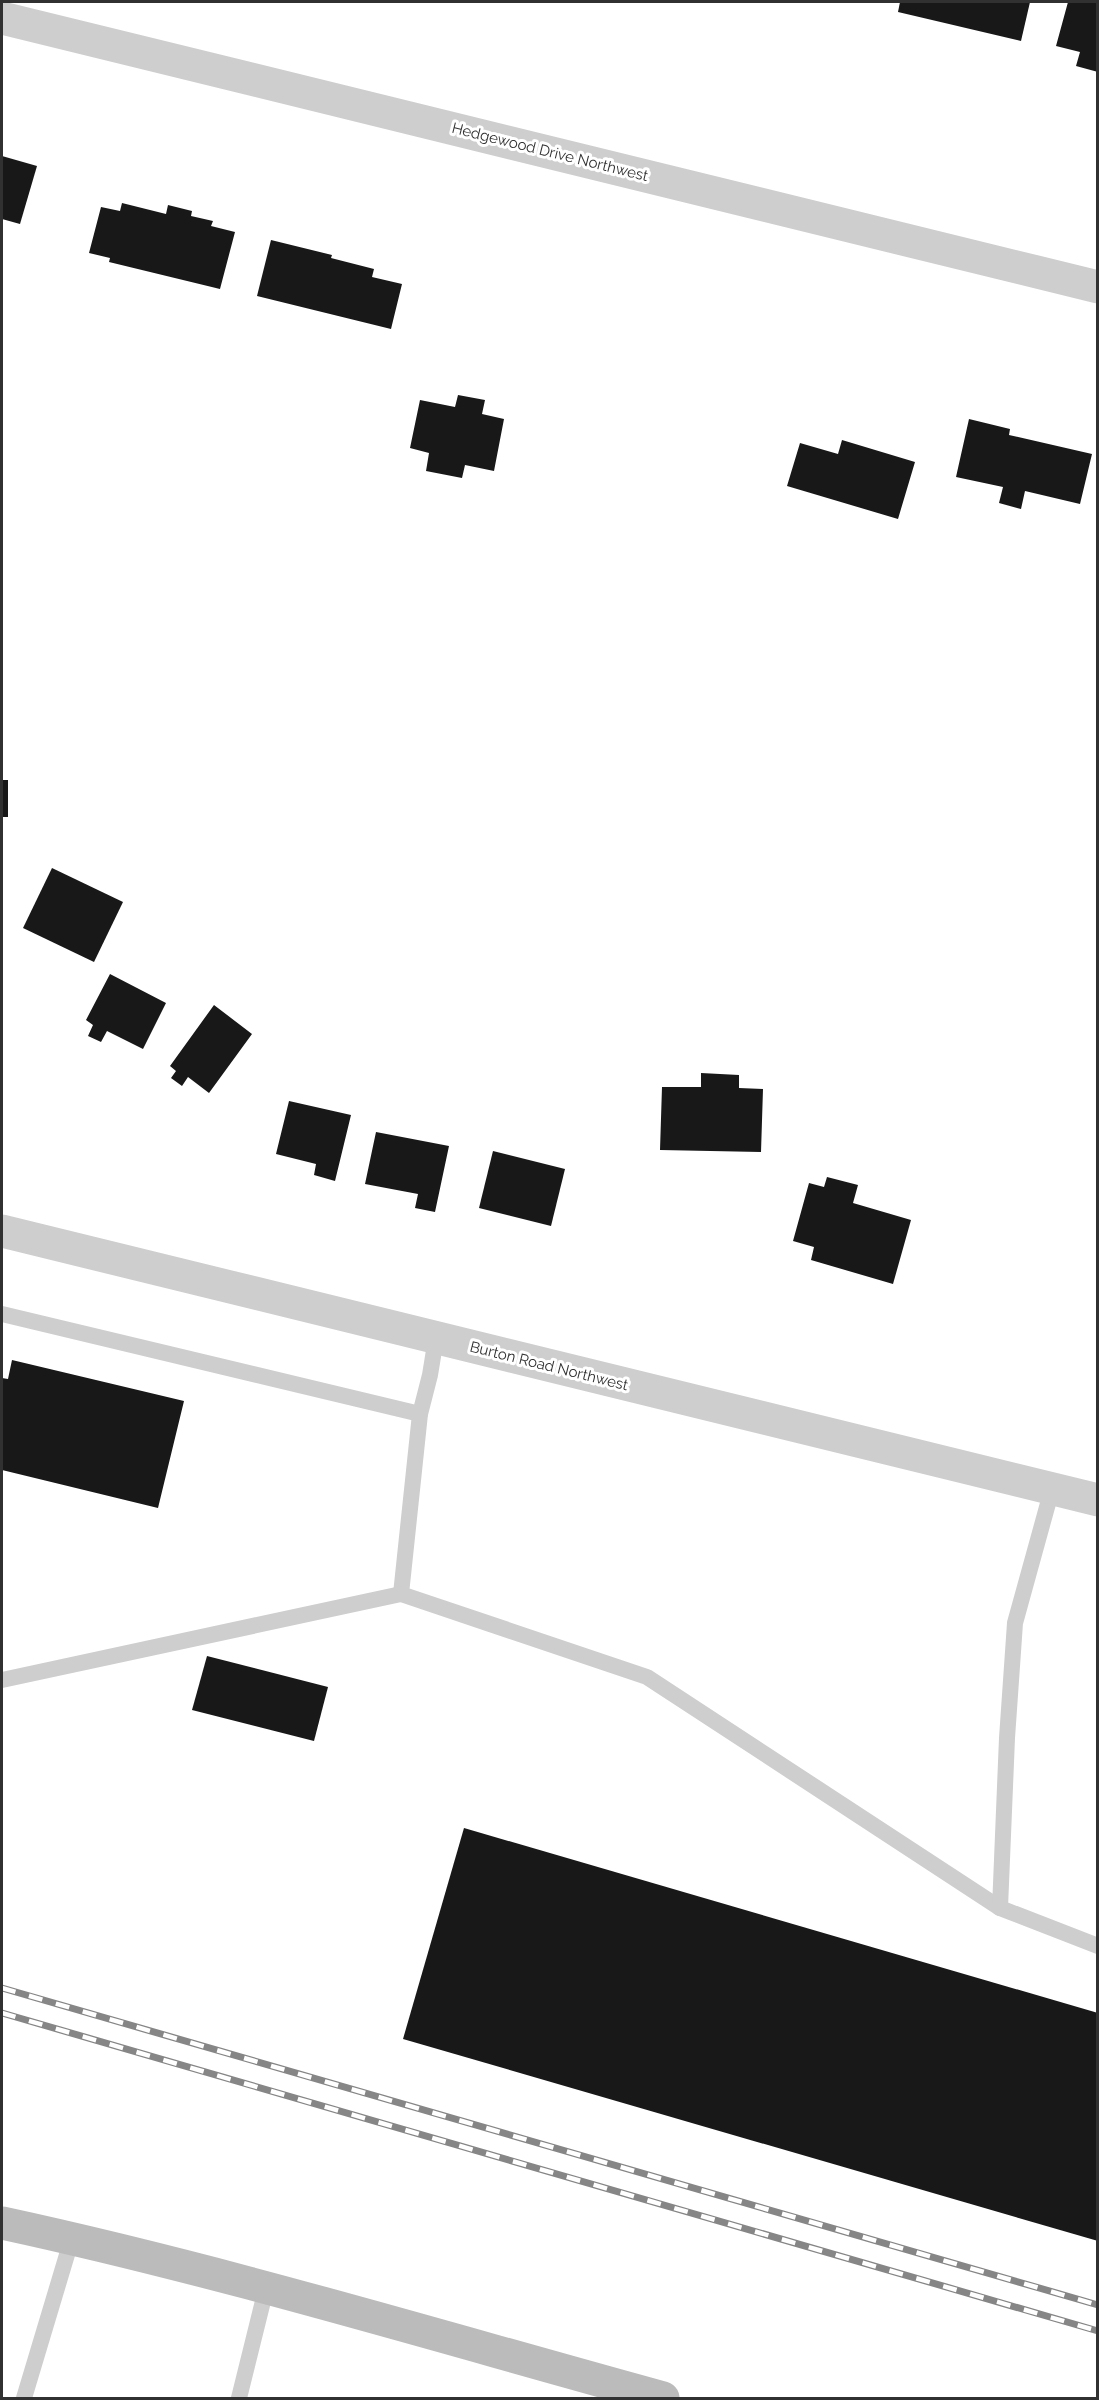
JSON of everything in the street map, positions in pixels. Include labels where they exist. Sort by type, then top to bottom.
[{"type":"main road","points":[[2,2223],[72,2238],[266,2289],[663,2398]]},
{"type":"street","name":"Hedgewood Drive Northwest","points":[[2,18],[1098,286]]},
{"type":"street","name":"Burton Road Northwest","points":[[2,1231],[1098,1500]]},
{"type":"lane","points":[[2,1314],[420,1414]]},
{"type":"lane","points":[[401,1594],[420,1414],[436,1338]]},
{"type":"lane","points":[[1000,1908],[1006,1738],[1015,1623],[1052,1489]]},
{"type":"lane","points":[[2,1680],[401,1594],[647,1677],[1000,1908],[1098,1946]]},
{"type":"lane","points":[[24,2398],[72,2238]]},
{"type":"lane","points":[[239,2398],[266,2289]]},
{"type":"building","points":[[900,2],[1030,2],[1021,41],[898,12]]},
{"type":"building","points":[[1068,2],[1098,2],[1098,72],[1076,66],[1080,52],[1056,46]]},
{"type":"building","points":[[2,156],[37,166],[20,224],[2,219]]},
{"type":"building","points":[[122,203],[166,214],[168,205],[192,211],[191,216],[213,221],[211,226],[235,232],[220,289],[109,262],[110,258],[89,253],[101,207],[120,211]]},
{"type":"building","points":[[271,240],[332,255],[331,258],[374,269],[372,277],[402,284],[391,329],[257,296]]},
{"type":"building","points":[[458,395],[485,400],[482,414],[504,419],[494,471],[465,465],[462,478],[426,471],[429,453],[410,448],[420,400],[455,407]]},
{"type":"building","points":[[969,419],[1010,429],[1009,435],[1092,454],[1080,504],[1025,491],[1021,509],[999,503],[1003,487],[956,477]]},
{"type":"building","points":[[842,440],[915,462],[898,519],[787,486],[800,443],[838,454]]},
{"type":"building","points":[[2,780],[8,780],[8,817],[2,817]]},
{"type":"building","points":[[52,868],[123,902],[94,962],[23,928]]},
{"type":"building","points":[[110,974],[166,1003],[143,1049],[107,1031],[101,1042],[88,1036],[93,1025],[86,1020]]},
{"type":"building","points":[[214,1005],[252,1034],[209,1093],[188,1077],[182,1086],[171,1078],[176,1071],[170,1066]]},
{"type":"building","points":[[701,1073],[739,1075],[739,1088],[763,1089],[761,1152],[660,1150],[662,1087],[701,1087]]},
{"type":"building","points":[[289,1101],[351,1115],[335,1181],[314,1175],[316,1164],[276,1154]]},
{"type":"building","points":[[376,1132],[449,1146],[435,1212],[415,1208],[418,1194],[365,1184]]},
{"type":"building","points":[[493,1151],[565,1169],[551,1226],[479,1208]]},
{"type":"building","points":[[827,1177],[858,1185],[853,1203],[911,1220],[893,1284],[811,1260],[814,1247],[793,1241],[809,1183],[824,1187]]},
{"type":"building","points":[[12,1360],[184,1401],[158,1508],[2,1470],[2,1378],[8,1379]]},
{"type":"building","points":[[207,1656],[328,1687],[314,1741],[192,1710]]},
{"type":"building","points":[[464,1828],[1098,2013],[1098,2241],[403,2039]]},
{"type":"railway","points":[[2,1988],[1098,2305]]},
{"type":"railway","points":[[2,2013],[1098,2331]]}]
